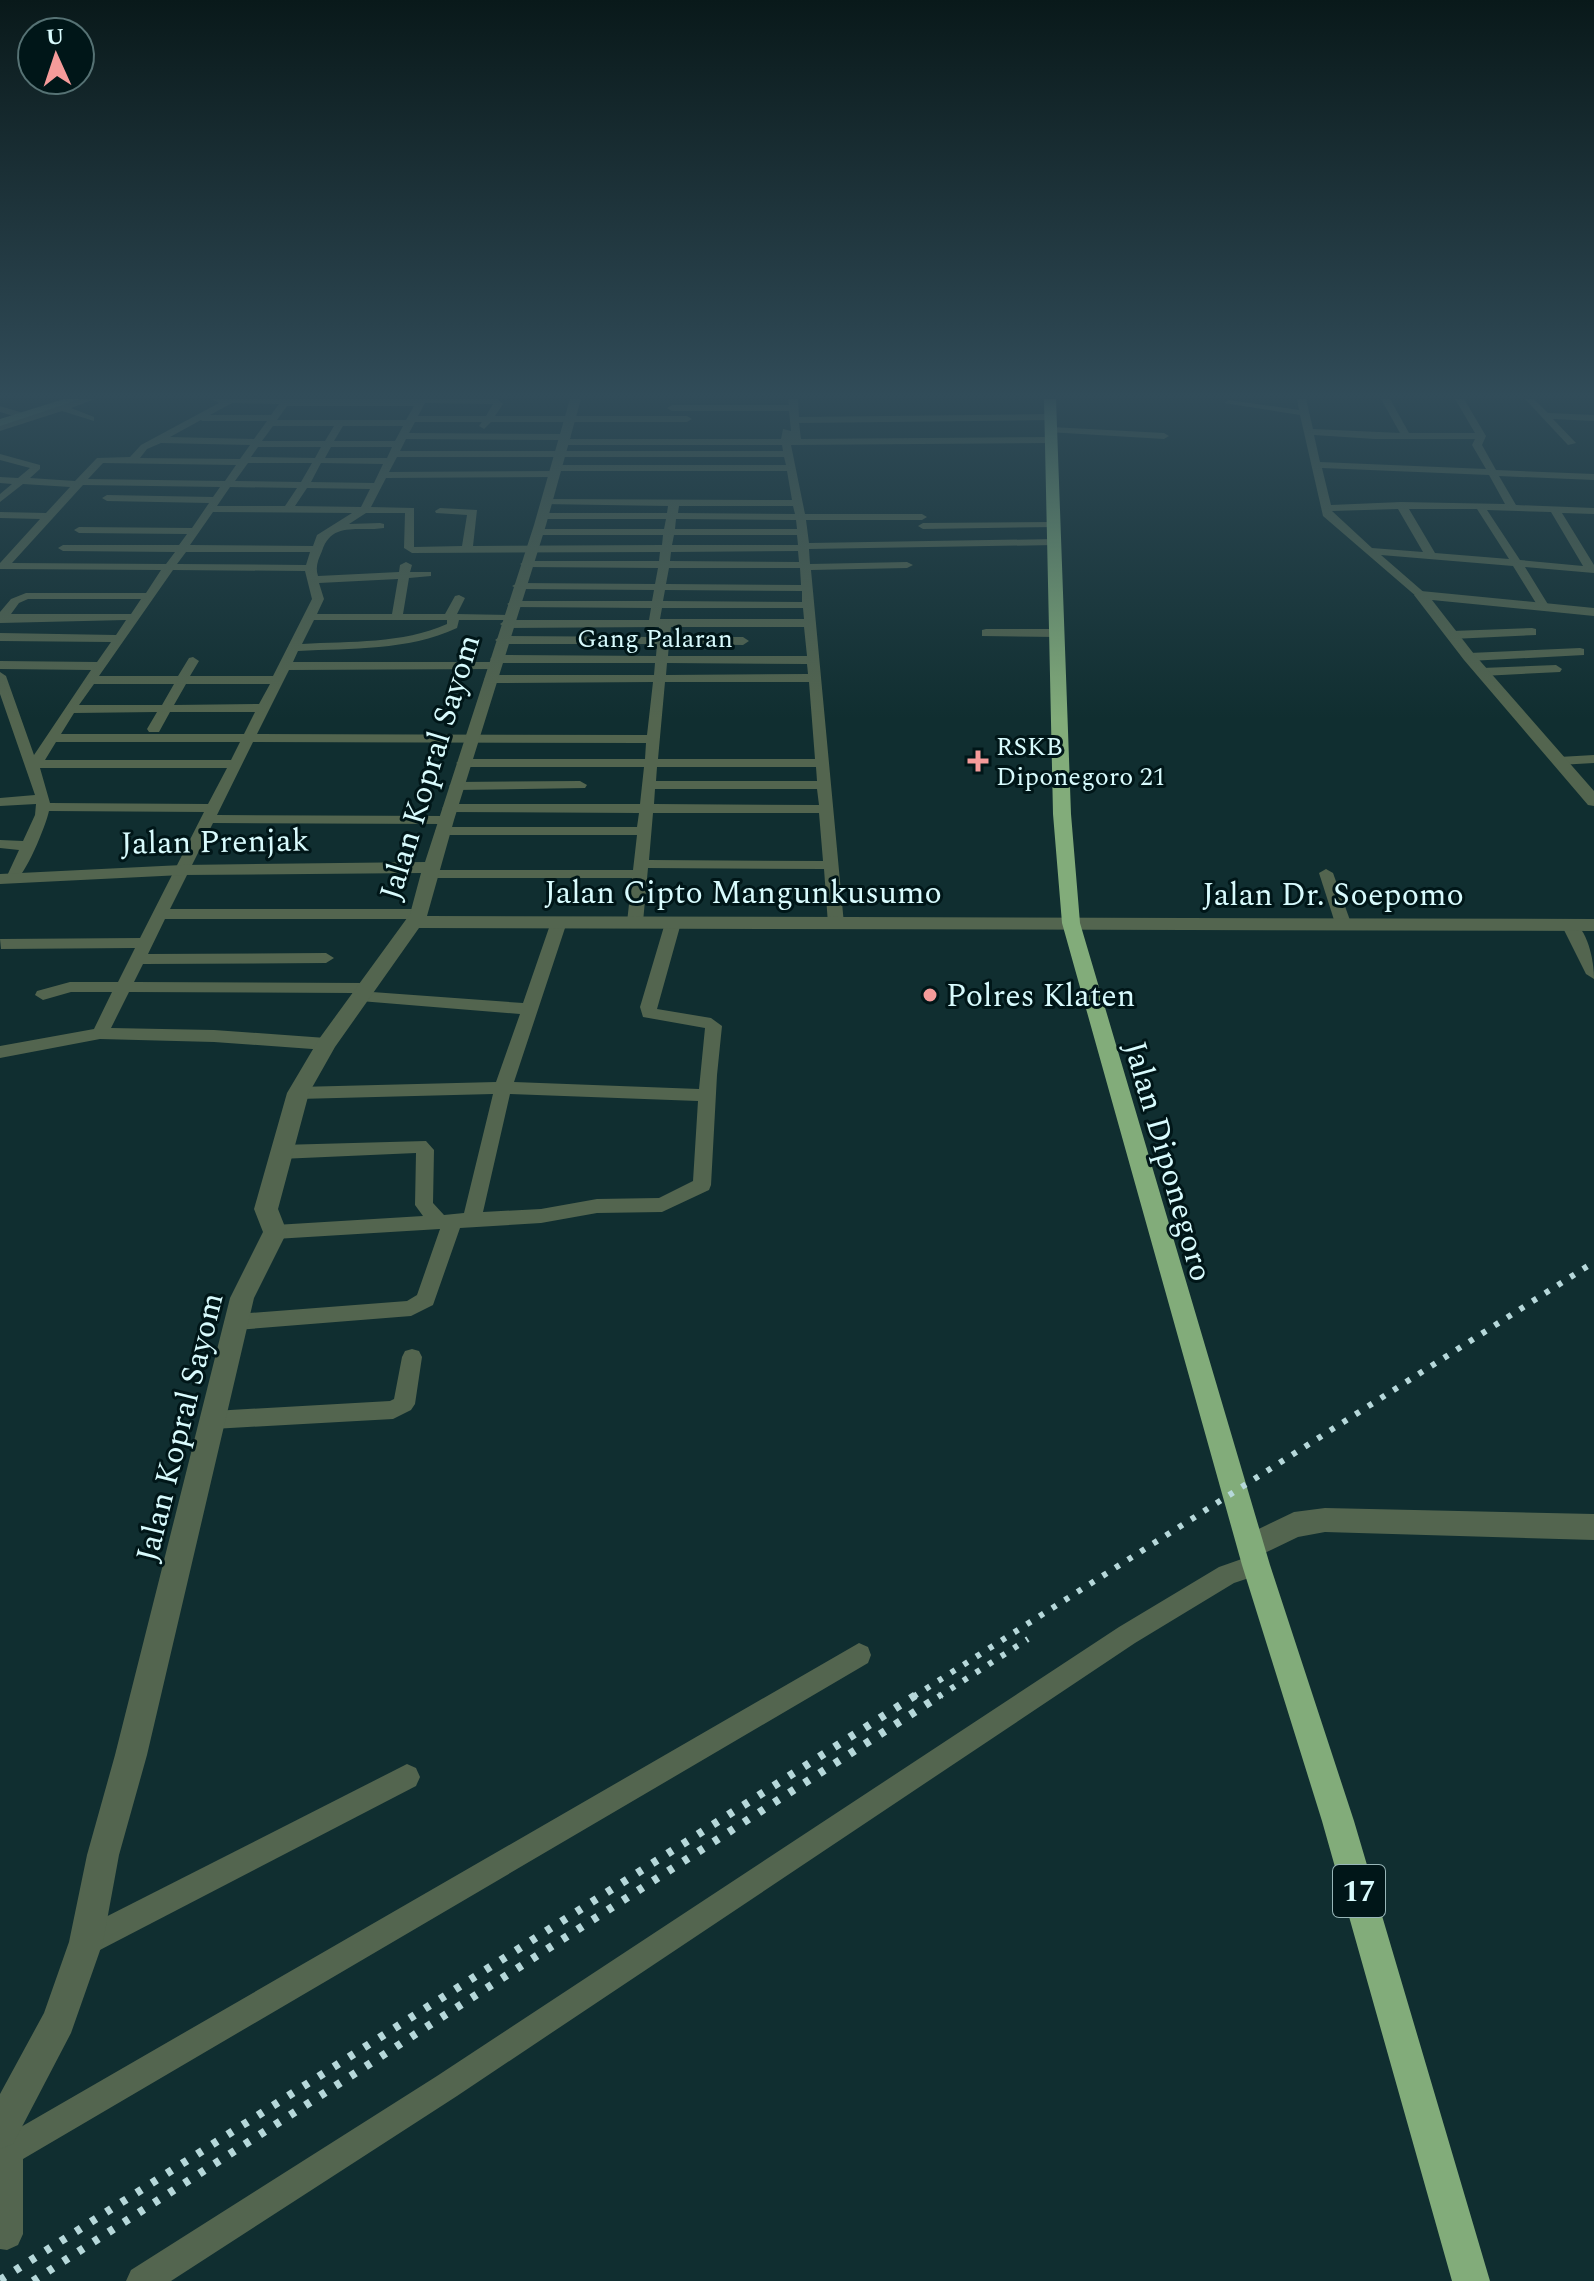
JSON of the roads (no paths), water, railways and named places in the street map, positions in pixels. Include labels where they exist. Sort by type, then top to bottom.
[{"type":"highway","name":"Jalan Diponegoro","points":[[1053,505],[1064,847],[1071,923],[1254,1555]]},
{"type":"highway","name":"17","points":[[1254,1555],[1338,1821],[1471,2281]]},
{"type":"street","points":[[1,566],[60,505]]},
{"type":"street","points":[[150,510],[154,505]]},
{"type":"street","points":[[34,766],[180,549],[214,505]]},
{"type":"street","points":[[236,505],[412,510],[409,549],[397,617]]},
{"type":"street","points":[[288,509],[290,505]]},
{"type":"street","points":[[100,1033],[318,599],[311,574],[316,549],[324,534],[367,505]]},
{"type":"street","name":"Jalan Kopral Sayom","points":[[3,2147],[59,2021],[86,1942],[103,1855],[131,1755],[242,1298],[275,1232],[266,1209],[298,1093],[326,1044],[417,918],[544,505]]},
{"type":"street","points":[[516,595],[659,505]]},
{"type":"street","points":[[635,922],[661,679],[663,641],[658,604],[675,505]]},
{"type":"street","points":[[711,505],[803,536]]},
{"type":"street","points":[[798,505],[815,660],[836,924]]},
{"type":"street","points":[[1390,505],[1326,508],[1338,527],[1421,595],[1469,657],[1594,801]]},
{"type":"street","points":[[1401,505],[1431,556]]},
{"type":"street","points":[[1436,505],[1594,511]]},
{"type":"street","points":[[1480,506],[1495,533],[1519,563],[1543,606]]},
{"type":"street","points":[[1554,509],[1593,570]]},
{"type":"street","points":[[440,511],[473,512],[467,548]]},
{"type":"street","points":[[0,515],[50,516]]},
{"type":"street","points":[[920,544],[918,534],[922,518]]},
{"type":"street","points":[[286,666],[666,548],[803,536],[922,518],[1054,533]]},
{"type":"street","points":[[117,548],[140,520]]},
{"type":"street","points":[[337,527],[380,526]]},
{"type":"street","points":[[79,530],[194,531]]},
{"type":"street","points":[[309,617],[451,617],[516,595],[669,532],[803,536],[920,544],[1054,533]]},
{"type":"street","points":[[63,548],[316,549]]},
{"type":"street","points":[[409,549],[467,548],[516,595],[661,679],[816,678]]},
{"type":"street","points":[[1371,551],[1593,570]]},
{"type":"street","points":[[516,595],[664,564],[907,565]]},
{"type":"street","points":[[1,566],[427,574]]},
{"type":"street","points":[[516,595],[661,587],[807,588]]},
{"type":"street","points":[[516,595],[658,604],[809,605]]},
{"type":"street","points":[[516,595],[659,623],[811,623]]},
{"type":"street","points":[[516,595],[663,641],[743,641]]},
{"type":"street","name":"Gang Palaran","points":[[516,595],[662,660],[815,660]]},
{"type":"street","points":[[1421,595],[1594,612]]},
{"type":"street","points":[[1,618],[17,599],[26,596],[151,596]]},
{"type":"street","points":[[451,617],[459,598]]},
{"type":"street","points":[[1,618],[136,617]]},
{"type":"street","points":[[295,648],[418,640],[449,629],[455,623],[451,617]]},
{"type":"street","points":[[1452,635],[1532,632]]},
{"type":"street","points":[[986,633],[1057,633]]},
{"type":"street","points":[[0,637],[119,639]]},
{"type":"street","points":[[1469,657],[1580,652]]},
{"type":"street","points":[[154,729],[193,661]]},
{"type":"street","points":[[0,665],[101,666]]},
{"type":"street","points":[[1482,672],[1556,669]]},
{"type":"street","points":[[0,676],[34,766],[43,803],[30,846],[7,878]]},
{"type":"street","points":[[92,680],[279,680]]},
{"type":"street","points":[[70,709],[265,708]]},
{"type":"street","points":[[0,723],[16,722]]},
{"type":"street","points":[[52,738],[250,739],[650,763],[821,763]]},
{"type":"street","points":[[467,752],[653,739]]},
{"type":"street","points":[[1559,761],[1594,759]]},
{"type":"street","points":[[34,766],[237,764]]},
{"type":"street","points":[[448,811],[580,785]]},
{"type":"street","points":[[648,785],[823,785]]},
{"type":"street","points":[[0,802],[212,814],[646,808],[826,809]]},
{"type":"street","points":[[448,811],[644,831]]},
{"type":"street","points":[[0,844],[30,846]]},
{"type":"street","points":[[431,870],[830,865]]},
{"type":"street","name":"Jalan Prenjak","points":[[7,878],[182,870],[431,870]]},
{"type":"street","points":[[1326,873],[1343,923]]},
{"type":"street","points":[[159,914],[417,918]]},
{"type":"street","name":"Jalan Cipto Mangunkusumo","points":[[417,918],[673,923],[1071,923]]},
{"type":"street","points":[[236,1322],[397,1310],[420,1304],[426,1299],[429,1282],[503,1088],[559,922]]},
{"type":"street","points":[[275,1232],[541,1216],[597,1206],[662,1205],[702,1185],[713,1024],[649,1013],[673,923]]},
{"type":"street","name":"Jalan Dr. Soepomo","points":[[1071,923],[1594,925]]},
{"type":"street","points":[[1569,924],[1594,974]]},
{"type":"street","points":[[1,944],[145,943]]},
{"type":"street","points":[[230,989],[243,958]]},
{"type":"street","points":[[137,959],[326,958]]},
{"type":"street","points":[[43,995],[70,987],[363,992],[530,1009]]},
{"type":"street","points":[[0,1052],[100,1033],[214,1036],[326,1044]]},
{"type":"street","points":[[298,1093],[503,1088],[707,1095]]},
{"type":"street","points":[[280,1152],[420,1146],[425,1150],[424,1205],[455,1220]]},
{"type":"street","points":[[213,1420],[393,1410],[404,1404],[412,1357]]},
{"type":"street","points":[[142,2281],[460,2078],[1114,1644],[1227,1575],[1294,1525],[1325,1520],[1594,1527]]},
{"type":"street","points":[[0,2233],[7,2234],[3,2147],[859,1655]]},
{"type":"street","points":[[86,1942],[407,1777]]},
{"type":"railway","points":[[913,1697],[1594,1262]]},
{"type":"railway","points":[[938,1697],[1028,1639]]},
{"type":"railway","points":[[0,2280],[916,1695]]},
{"type":"railway","points":[[33,2281],[941,1695]]},
{"type":"place","name":"RSKB Diponegoro 21","points":[[978,761]]},
{"type":"place","name":"Polres Klaten","points":[[930,995]]}]
